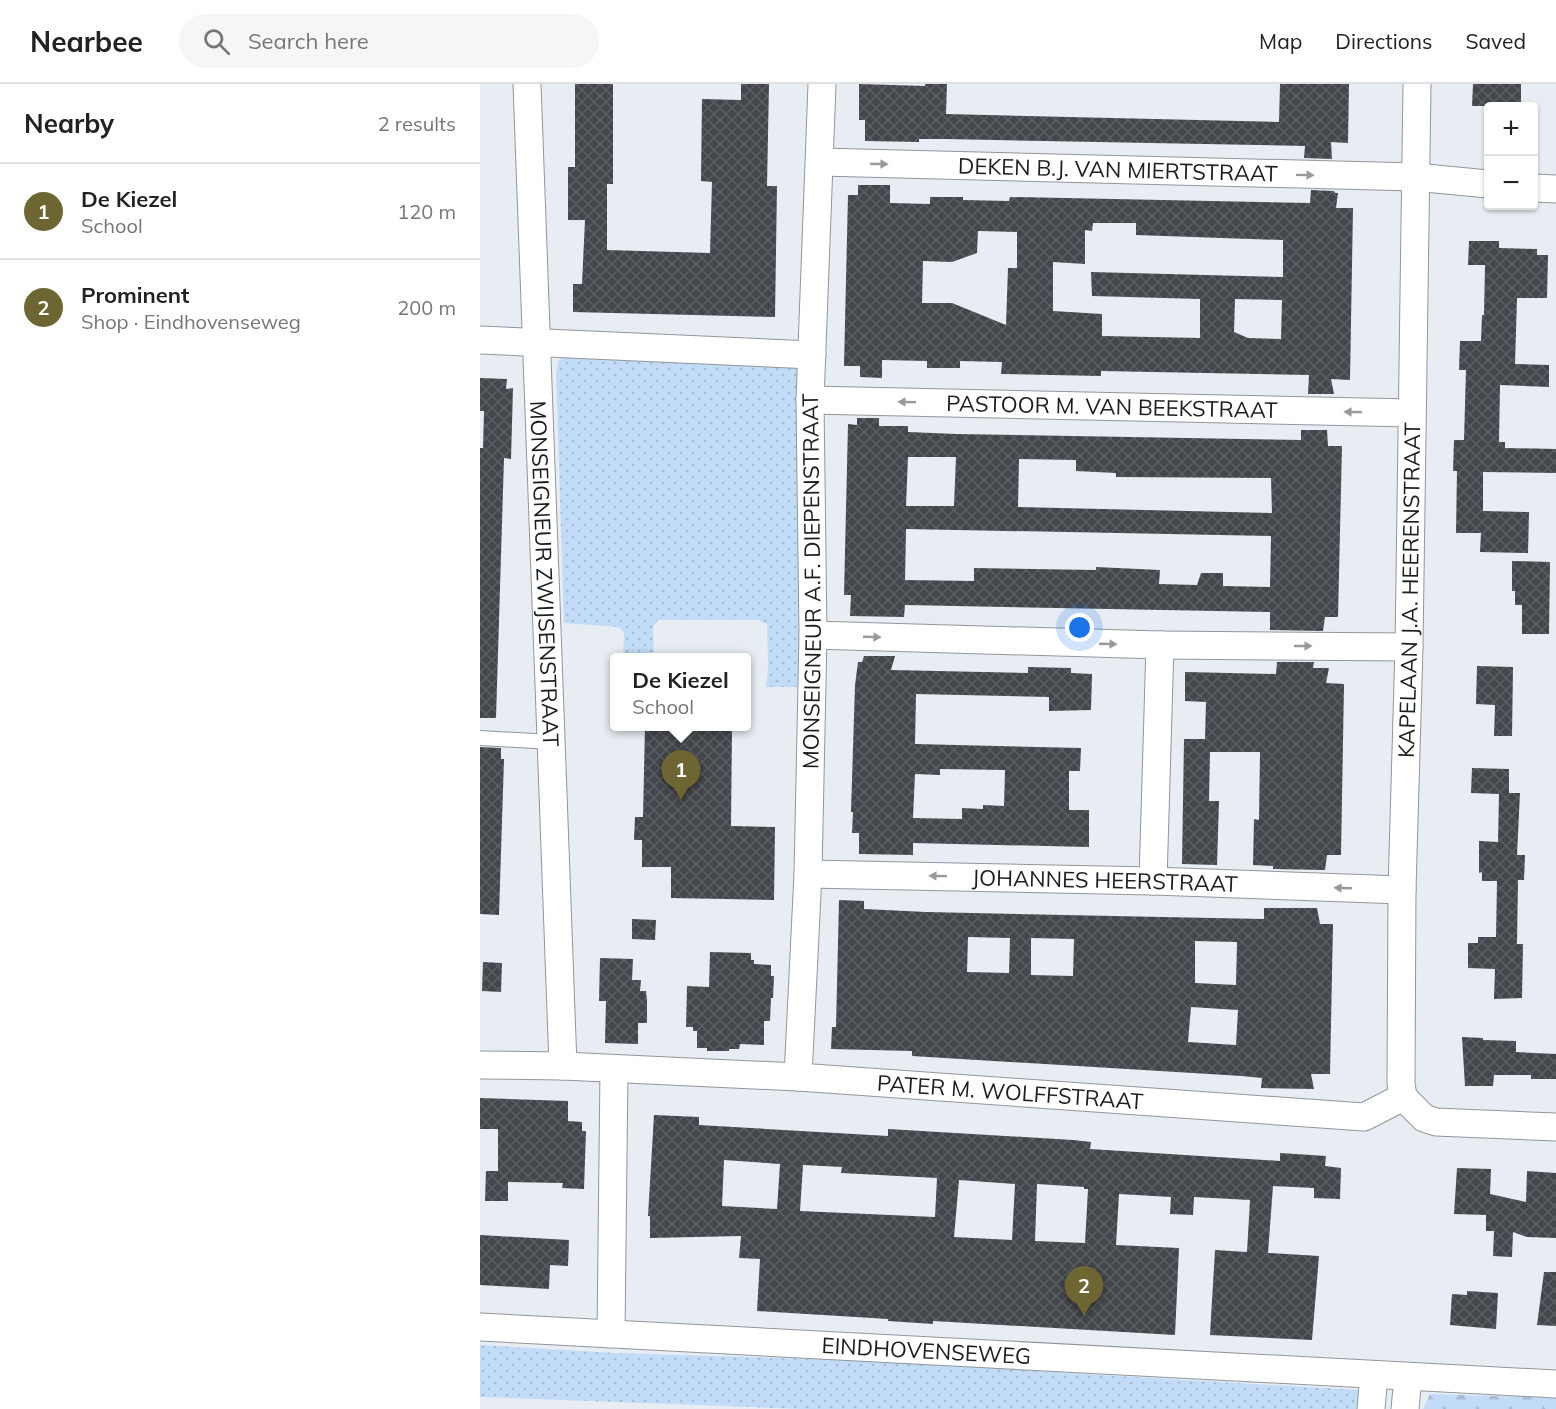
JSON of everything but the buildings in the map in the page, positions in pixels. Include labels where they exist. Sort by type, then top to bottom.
[{"type":"street","name":"MONSEIGNEUR ZWIJSENSTRAAT","points":[[527,84],[534,343],[552,742],[563,1066]]},
{"type":"street","name":"MONSEIGNEUR A.F. DIEPENSTRAAT","points":[[798,1077],[808,874],[813,636],[810,400],[822,84]]},
{"type":"street","name":"KAPELAAN J.A. HEERENSTRAAT","points":[[1403,1097],[1401,1083],[1402,890],[1409,647],[1417,84]]},
{"type":"street","name":"DEKEN B.J. VAN MIERTSTRAAT","points":[[820,162],[1415,177],[1484,184]]},
{"type":"street","points":[[1538,188],[1556,189]]},
{"type":"street","points":[[480,340],[812,355]]},
{"type":"street","name":"PASTOOR M. VAN BEEKSTRAAT","points":[[810,400],[1412,413]]},
{"type":"street","points":[[813,636],[1160,645],[1409,647]]},
{"type":"street","points":[[1152,881],[1160,645]]},
{"type":"street","name":"JOHANNES HEERSTRAAT","points":[[808,874],[1152,881],[1402,890]]},
{"type":"street","name":"PATER M. WOLFFSTRAAT","points":[[480,1065],[563,1066],[798,1077],[1364,1117],[1403,1097]]},
{"type":"street","points":[[611,1334],[614,1069]]},
{"type":"street","points":[[1403,1097],[1424,1118],[1436,1122],[1556,1127]]},
{"type":"street","name":"EINDHOVENSEWEG","points":[[480,1327],[1556,1384]]},
{"type":"street","points":[[1371,1409],[1374,1374]]},
{"type":"street","points":[[1405,1409],[1408,1377]]},
{"type":"lane","points":[[480,738],[552,742]]},
{"type":"green space","points":[[571,354],[779,365],[799,369],[799,687],[766,687],[767,624],[758,620],[658,620],[653,627],[654,653],[623,653],[624,632],[618,627],[564,623],[556,372],[559,360]]},
{"type":"green space","points":[[480,1345],[615,1353],[870,1359],[1359,1390],[1359,1409],[801,1409],[480,1397]]},
{"type":"green space","points":[[1430,1394],[1556,1398],[1556,1409],[1423,1409]]},
{"type":"place","name":"De Kiezel","points":[[681,800]]},
{"type":"place","name":"Prominent","points":[[1084,1316]]}]
